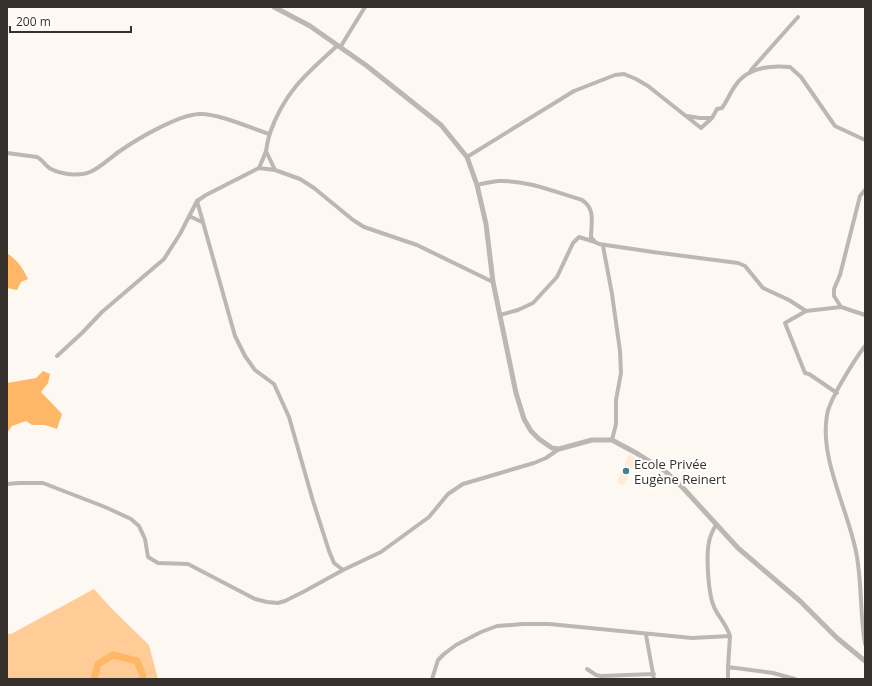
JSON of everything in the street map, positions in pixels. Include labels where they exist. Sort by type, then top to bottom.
[{"type":"street","points":[[274,7],[310,26],[339,45],[429,114],[450,135],[467,157],[477,185],[487,231],[493,282],[516,393],[524,419],[538,440],[552,448],[560,449]]},
{"type":"street","points":[[259,168],[266,151],[269,134],[283,104],[300,80],[339,45],[366,7]]},
{"type":"street","points":[[467,157],[574,91],[615,75],[624,74],[648,86],[701,128],[718,110],[722,108],[735,86],[750,72],[798,17]]},
{"type":"street","points":[[750,72],[758,68],[793,68],[801,77],[835,126],[865,140]]},
{"type":"street","points":[[7,153],[38,157],[50,169],[63,173],[83,174],[91,172],[125,147],[189,115],[207,114],[225,118],[269,134]]},
{"type":"street","points":[[686,116],[712,118]]},
{"type":"street","points":[[266,151],[270,163],[275,170]]},
{"type":"street","points":[[56,356],[83,332],[102,312],[164,259],[180,234],[197,201],[259,168],[275,170],[300,179],[364,227],[418,245],[493,282]]},
{"type":"street","points":[[477,185],[498,181],[516,182],[532,185],[582,200],[588,204],[590,208],[593,222],[591,237],[595,242]]},
{"type":"street","points":[[841,307],[834,296],[834,289],[840,275],[860,196],[865,190]]},
{"type":"street","points":[[197,201],[235,336],[245,356],[255,370],[274,384],[288,417],[329,551],[334,562],[343,570]]},
{"type":"street","points":[[189,216],[202,222]]},
{"type":"street","points":[[500,315],[518,310],[533,303],[557,277],[573,243],[579,237],[603,246],[738,262],[744,266],[763,288],[784,297],[806,311]]},
{"type":"street","points":[[603,246],[612,294],[620,351],[621,373],[616,400],[616,424],[612,440]]},
{"type":"street","points":[[837,393],[809,374],[805,373],[785,323],[806,311],[841,307],[865,315]]},
{"type":"street","points":[[865,346],[858,355],[837,393],[827,415],[827,440],[836,486],[857,556],[860,582],[861,620],[865,644]]},
{"type":"street","points":[[7,484],[43,483],[105,507],[131,519],[139,526],[145,539],[148,557],[158,563],[188,564],[255,599],[278,603],[285,601],[343,570],[381,552],[429,517],[448,494],[463,484],[534,463],[546,458],[560,449],[592,440],[612,440],[665,471],[754,563],[800,601],[837,638],[865,661]]},
{"type":"street","points":[[716,525],[711,534],[709,544],[710,591],[715,609],[727,626],[730,636],[728,679]]},
{"type":"street","points":[[432,679],[438,660],[444,654],[456,645],[480,632],[497,626],[550,624],[692,638],[730,636]]},
{"type":"street","points":[[646,634],[654,679]]},
{"type":"street","points":[[728,667],[773,673],[795,679]]},
{"type":"street","points":[[587,669],[596,675],[601,676],[654,674]]},
{"type":"shaded area","points":[[7,253],[19,264],[28,279],[21,282],[17,290],[7,288]]},
{"type":"shaded area","points":[[43,371],[50,374],[48,383],[41,392],[62,414],[57,429],[45,425],[32,425],[26,421],[12,426],[7,433],[7,383],[36,378]]},
{"type":"shaded area","name":"Ecole Privée Eugène Reinert","points":[[629,454],[638,460],[623,485],[617,482]]},
{"type":"shaded area","points":[[94,589],[149,645],[158,679],[7,679],[7,634],[11,634]]},
{"type":"waterway","points":[[94,679],[98,664],[113,655],[137,661],[143,676],[142,679]]},
{"type":"place","name":"Ecole Privée Eugène Reinert","points":[[626,471]]}]
